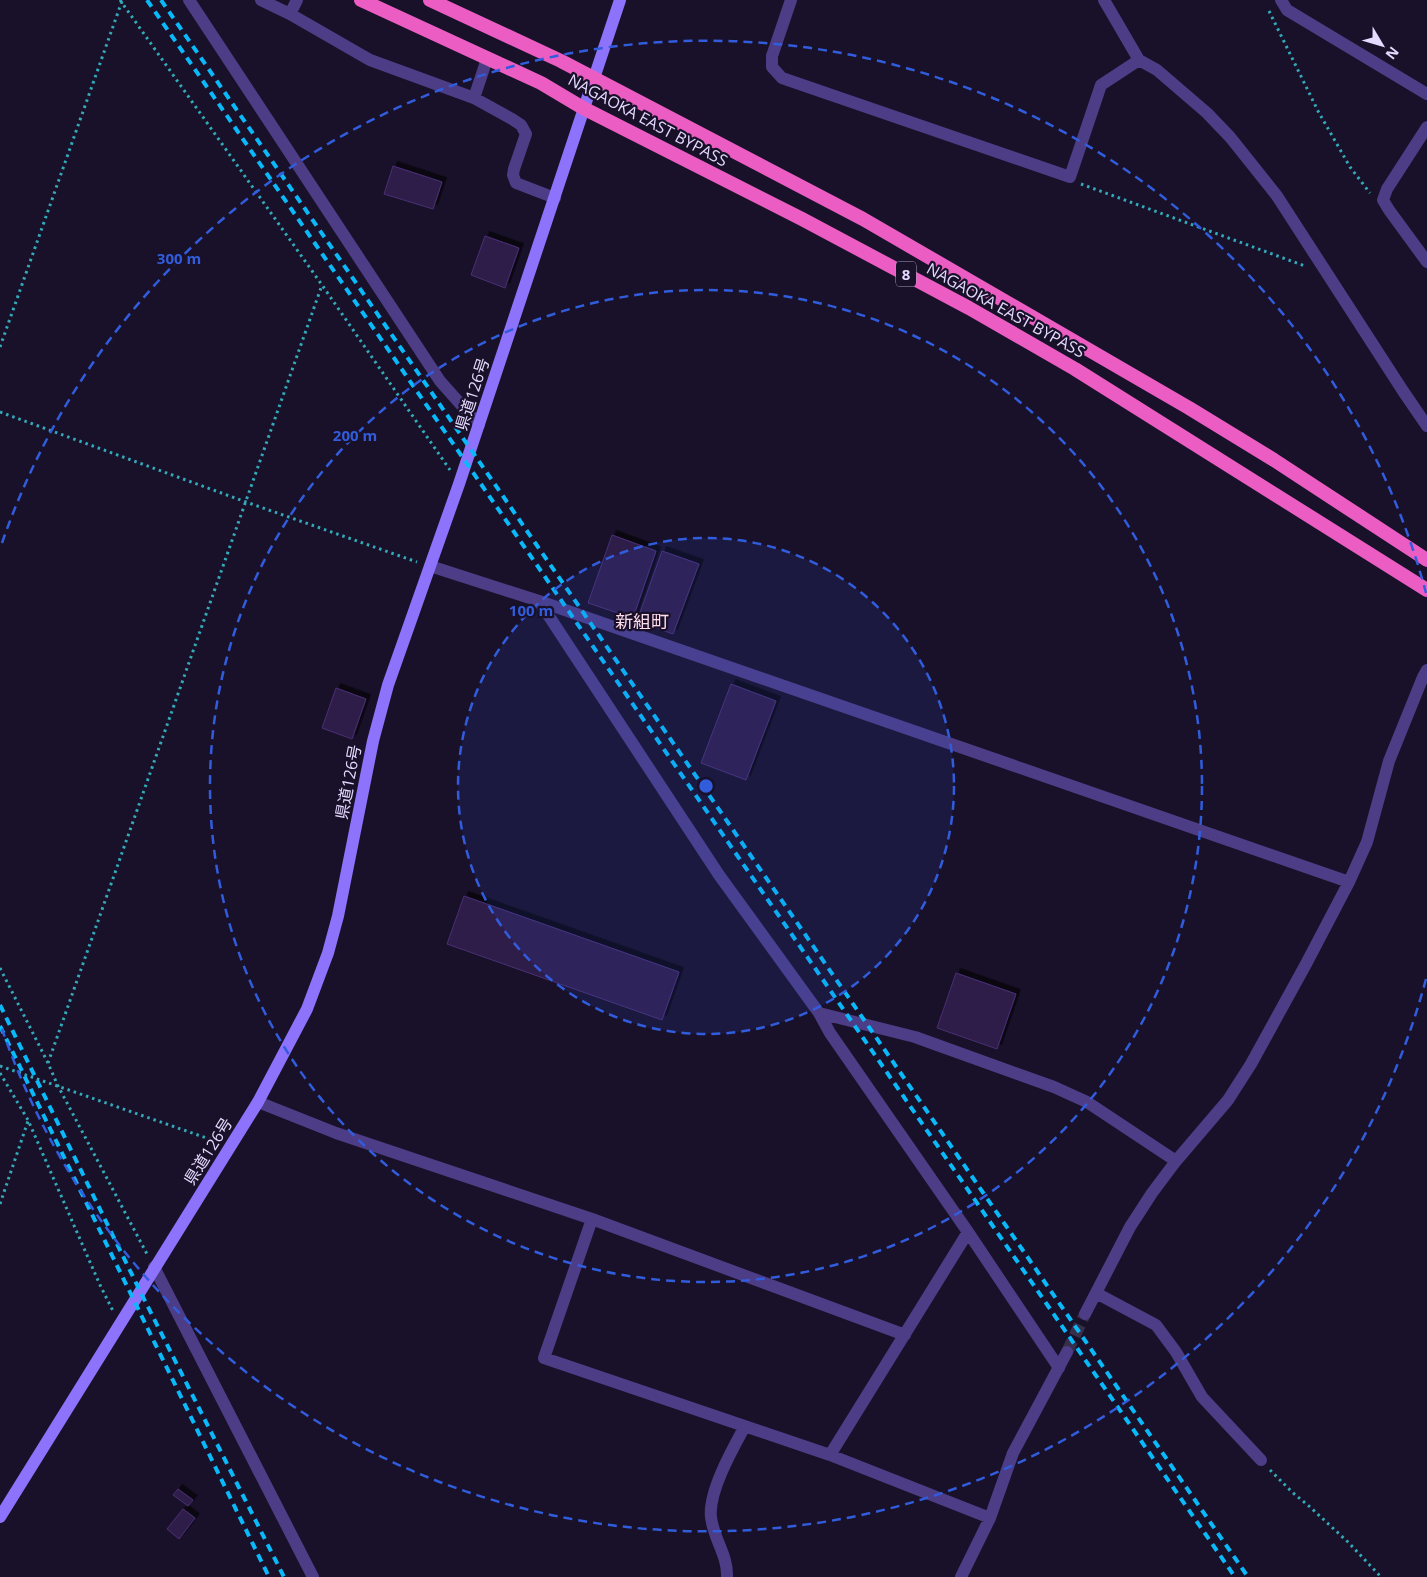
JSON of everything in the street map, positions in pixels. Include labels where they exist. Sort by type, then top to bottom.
[{"type":"highway","name":"NAGAOKA EAST BYPASS","points":[[361,0],[541,83],[583,108],[811,224],[969,308],[1076,369],[1427,590]]},
{"type":"highway","name":"NAGAOKA EAST BYPASS","points":[[430,0],[561,61],[863,219],[1189,408],[1274,460],[1427,560]]},
{"type":"main road","name":"県道126号","points":[[0,1517],[154,1267],[231,1147],[258,1102],[308,1009],[328,953],[338,916],[373,741],[388,685],[460,484],[620,0]]},
{"type":"street","points":[[189,0],[440,381],[479,425]]},
{"type":"street","points":[[261,0],[290,14],[370,60],[474,98],[521,125],[526,134],[514,169],[513,175],[516,183],[555,198]]},
{"type":"street","points":[[290,14],[297,0]]},
{"type":"street","points":[[791,0],[772,56],[772,67],[782,78],[1070,177],[1101,86],[1139,60]]},
{"type":"street","points":[[1104,0],[1139,60],[1157,70],[1187,94],[1230,138],[1277,196],[1427,426]]},
{"type":"street","points":[[1281,0],[1287,10],[1427,94]]},
{"type":"street","points":[[474,98],[487,59]]},
{"type":"street","points":[[1427,127],[1387,189],[1383,200],[1427,262]]},
{"type":"street","points":[[430,566],[539,601],[1349,882]]},
{"type":"street","points":[[539,601],[719,875],[819,1013],[830,1033],[968,1232],[1059,1368]]},
{"type":"street","points":[[1085,1314],[1130,1227],[1152,1193],[1176,1161],[1228,1100],[1251,1064],[1349,882],[1367,842],[1389,761],[1427,670]]},
{"type":"street","points":[[819,1013],[915,1037],[1054,1087],[1087,1102],[1176,1161]]},
{"type":"street","points":[[258,1102],[336,1133],[592,1219],[904,1335]]},
{"type":"street","points":[[592,1219],[544,1358],[830,1456],[990,1518]]},
{"type":"street","points":[[830,1456],[968,1232]]},
{"type":"street","points":[[154,1267],[313,1577]]},
{"type":"street","points":[[1096,1294],[1156,1325],[1176,1352],[1202,1397],[1261,1460]]},
{"type":"street","points":[[961,1577],[990,1518],[1013,1453],[1067,1352]]},
{"type":"street","points":[[727,1577],[728,1566],[710,1515],[716,1489],[745,1426]]},
{"type":"path","points":[[122,1],[460,484]]},
{"type":"path","points":[[0,347],[122,1]]},
{"type":"path","points":[[1265,3],[1318,110],[1350,167],[1374,198],[1383,200]]},
{"type":"path","points":[[1070,177],[1079,183],[1327,274]]},
{"type":"path","points":[[48,1063],[322,285]]},
{"type":"path","points":[[0,412],[246,502],[430,566]]},
{"type":"path","points":[[0,968],[57,1084],[154,1267]]},
{"type":"path","points":[[0,1066],[57,1084],[231,1147]]},
{"type":"path","points":[[0,1072],[28,1120],[119,1324]]},
{"type":"path","points":[[0,1204],[28,1120]]},
{"type":"path","points":[[1261,1460],[1292,1492],[1310,1506],[1348,1542],[1381,1577]]},
{"type":"building","points":[[393,166],[442,182],[433,209],[384,194]]},
{"type":"building","points":[[485,236],[519,248],[505,288],[471,275]]},
{"type":"building","points":[[612,535],[656,551],[633,618],[588,603]]},
{"type":"building","points":[[662,551],[699,564],[673,634],[637,621]]},
{"type":"building","points":[[731,684],[776,701],[746,780],[701,763]]},
{"type":"building","points":[[336,688],[366,699],[352,739],[322,728]]},
{"type":"building","points":[[464,896],[679,972],[662,1020],[447,944]]},
{"type":"building","points":[[956,973],[1016,994],[997,1049],[937,1028]]},
{"type":"building","points":[[178,1489],[193,1500],[188,1506],[173,1495]]},
{"type":"building","points":[[183,1509],[195,1518],[179,1539],[167,1529]]},
{"type":"tunnel","points":[[1067,1352],[1085,1314]]},
{"type":"railway","points":[[147,0],[1235,1577]]},
{"type":"railway","points":[[161,0],[1248,1577]]},
{"type":"railway","points":[[0,1005],[140,1291],[284,1577]]},
{"type":"railway","points":[[0,1026],[269,1577]]},
{"type":"district","name":"新組町","points":[[642,621]]}]
